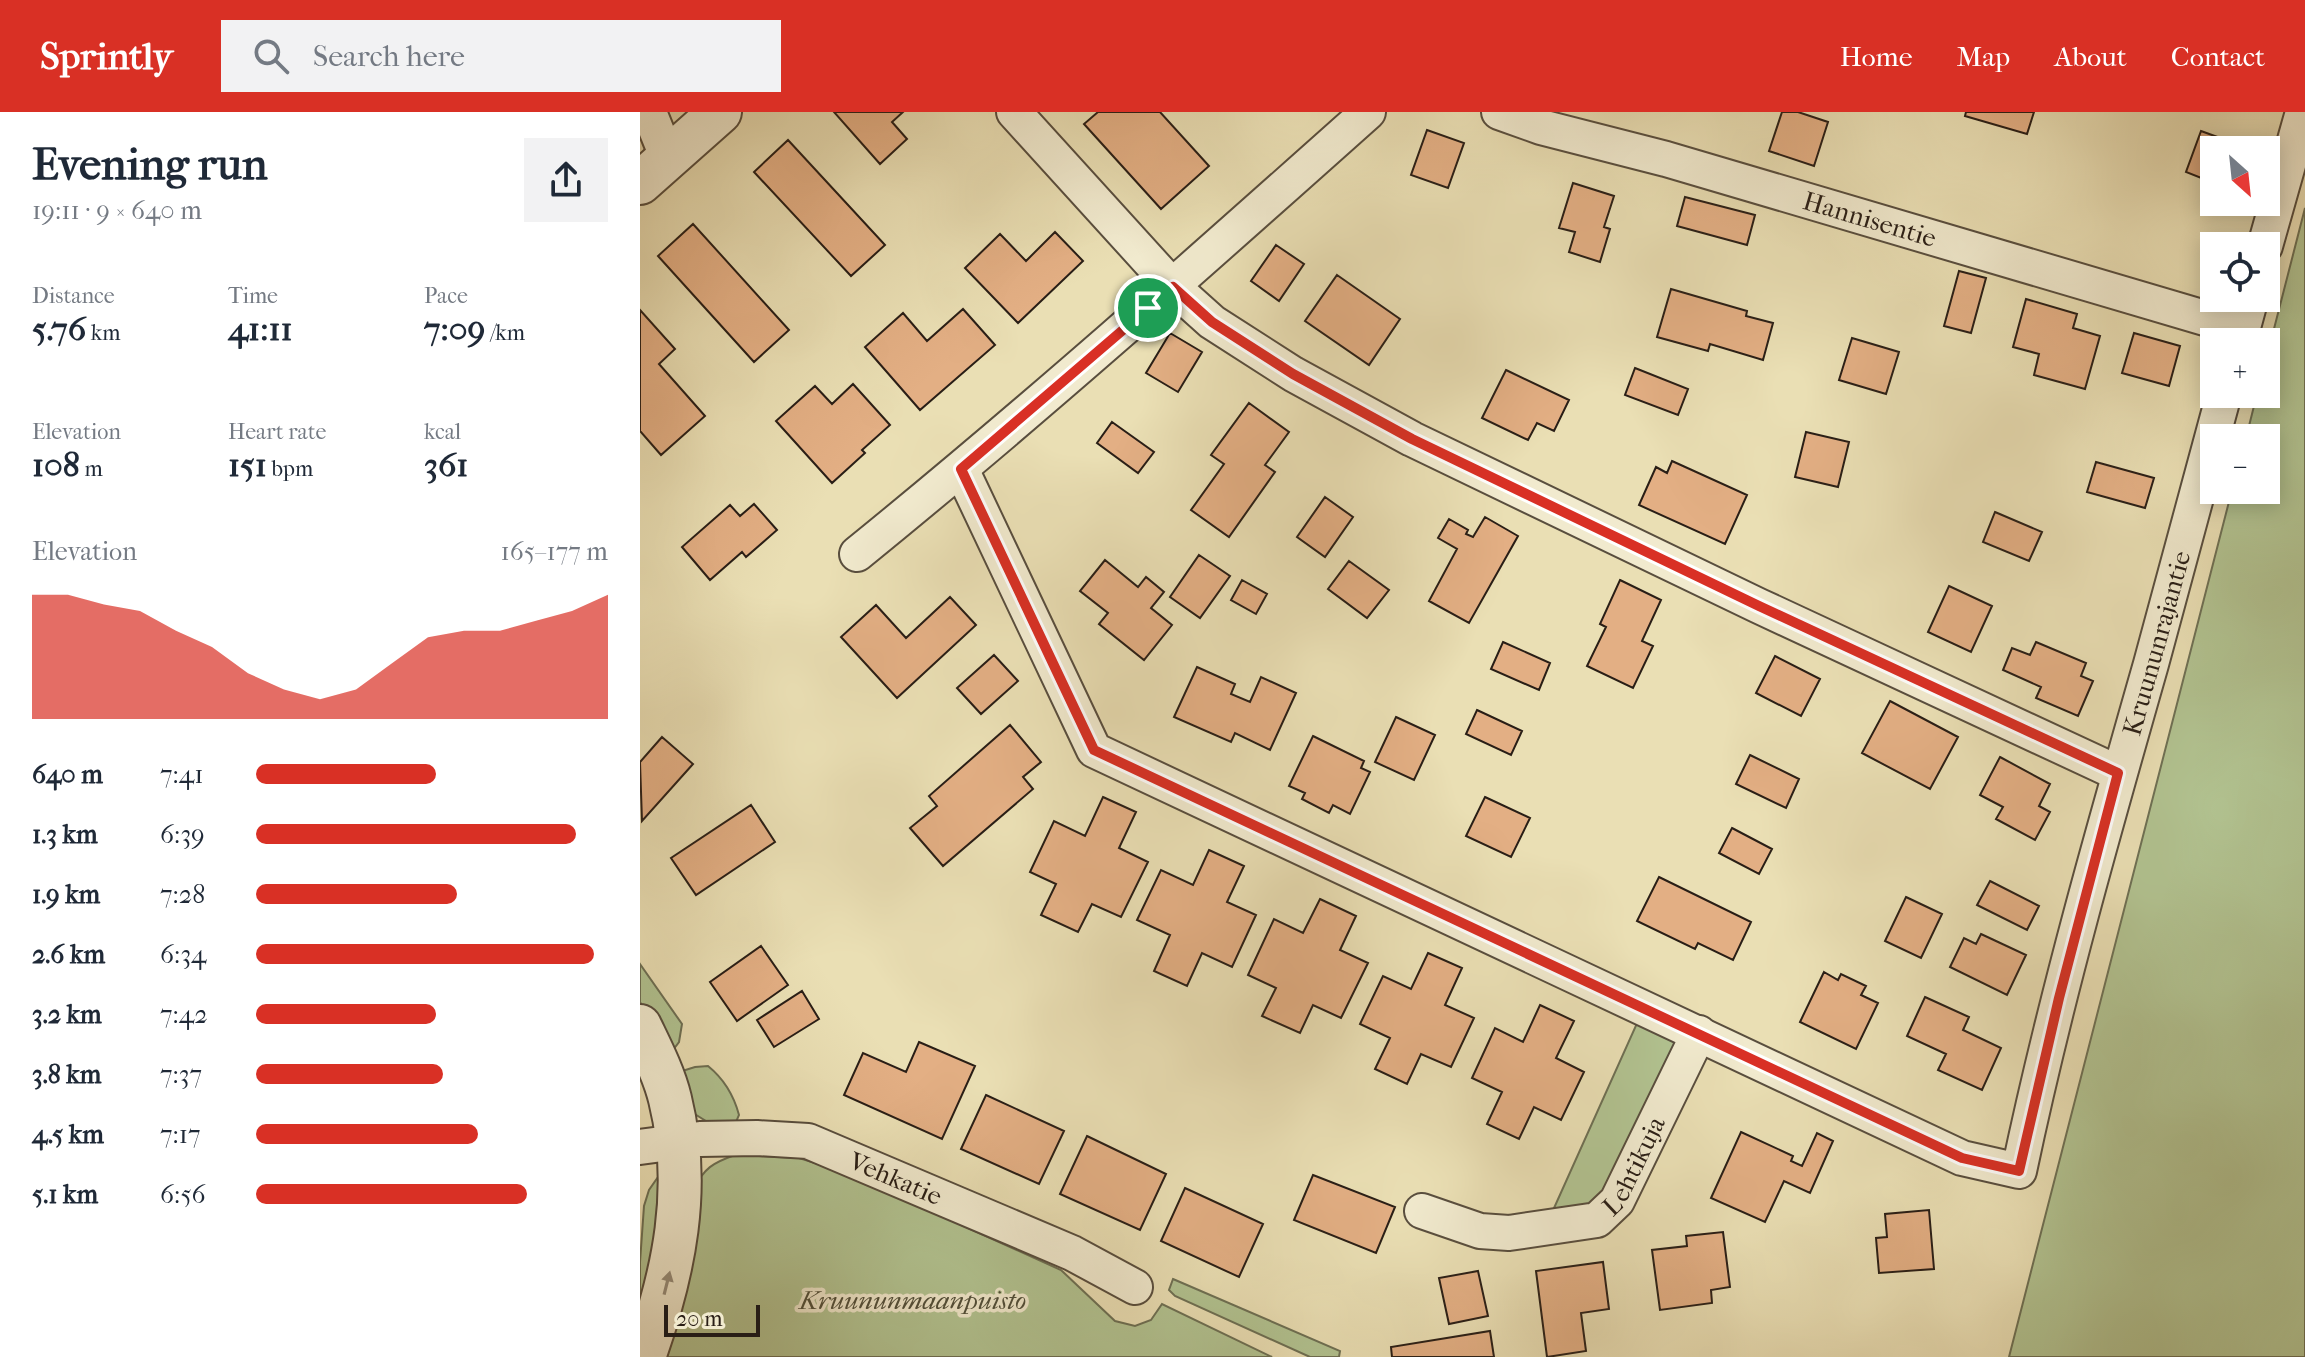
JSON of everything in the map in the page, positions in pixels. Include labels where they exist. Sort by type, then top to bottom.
[{"type":"street","points":[[649,112],[654,171]]},
{"type":"street","points":[[654,171],[720,112]]},
{"type":"street","points":[[1014,112],[1173,287],[1212,322],[1293,374],[1412,439],[2118,773]]},
{"type":"street","points":[[857,554],[1173,287],[1368,112]]},
{"type":"street","name":"Hannisentie","points":[[1499,112],[1541,127],[1666,159],[2244,323]]},
{"type":"street","points":[[2269,232],[2303,112]]},
{"type":"street","name":"Kruununrajantie","points":[[1699,1033],[1962,1158],[2019,1171],[2059,998],[2118,773],[2220,408]]},
{"type":"street","points":[[961,469],[1094,750],[1699,1033]]},
{"type":"street","points":[[640,1026],[670,1098],[659,1145],[680,1205],[673,1261],[644,1357]]},
{"type":"street","name":"Lehtikuja","points":[[1422,1211],[1480,1231],[1509,1233],[1597,1220],[1617,1201],[1699,1033]]},
{"type":"street","name":"Vehkatie","points":[[659,1145],[700,1139],[808,1141],[1072,1253],[1135,1287]]},
{"type":"green space","points":[[2305,208],[2305,1357],[2009,1357],[2228,504],[2280,504],[2280,424],[2250,424],[2254,408],[2280,408],[2280,328],[2274,328]]},
{"type":"green space","points":[[640,964],[682,1024],[679,1042],[673,1050],[640,1002]]},
{"type":"green space","points":[[1638,1021],[1677,1039],[1616,1170],[1602,1192],[1590,1206],[1550,1217]]},
{"type":"green space","points":[[708,1066],[719,1076],[731,1095],[739,1115],[736,1122],[706,1121],[685,1108],[679,1072]]},
{"type":"green space","name":"Kruununmaanpuisto","points":[[735,1155],[799,1158],[844,1172],[1061,1270],[1115,1321],[1135,1326],[1151,1320],[1162,1304],[1272,1357],[659,1357],[693,1189],[710,1167]]},
{"type":"green space","points":[[665,1173],[640,1336],[644,1206],[649,1190]]},
{"type":"green space","points":[[1173,1279],[1340,1351],[1339,1357],[1310,1357],[1175,1296],[1169,1290]]},
{"type":"building","points":[[834,112],[903,112],[892,122],[907,139],[880,164]]},
{"type":"building","points":[[1098,112],[1160,112],[1209,166],[1161,209],[1084,124]]},
{"type":"building","points":[[1782,112],[1798,112],[1828,122],[1814,166],[1769,151]]},
{"type":"building","points":[[1966,112],[2034,112],[2027,134],[1965,116]]},
{"type":"building","points":[[1427,130],[1464,143],[1448,188],[1411,175]]},
{"type":"building","points":[[2201,131],[2215,136],[2200,136],[2200,178],[2186,172]]},
{"type":"building","points":[[788,140],[885,245],[851,276],[754,172]]},
{"type":"building","points":[[1573,183],[1614,196],[1604,227],[1610,229],[1600,262],[1569,252],[1575,232],[1559,228]]},
{"type":"building","points":[[1685,197],[1755,215],[1747,245],[1677,226]]},
{"type":"building","points":[[693,224],[789,330],[754,362],[658,256]]},
{"type":"building","points":[[1055,232],[1083,261],[1018,323],[965,268],[1000,234],[1026,261]]},
{"type":"building","points":[[1276,245],[1304,264],[1279,301],[1251,281]]},
{"type":"building","points":[[1959,271],[1986,278],[1971,333],[1944,326]]},
{"type":"building","points":[[1337,275],[1400,319],[1369,365],[1305,321]]},
{"type":"building","points":[[1671,289],[1747,311],[1746,316],[1773,323],[1763,360],[1710,344],[1708,351],[1657,337]]},
{"type":"building","points":[[2026,299],[2077,314],[2073,328],[2100,336],[2085,389],[2034,375],[2039,354],[2013,347]]},
{"type":"building","points":[[963,309],[995,345],[920,410],[865,347],[903,313],[927,341]]},
{"type":"building","points":[[640,310],[675,349],[659,364],[705,416],[661,455],[640,431]]},
{"type":"building","points":[[1170,333],[1202,352],[1178,392],[1146,373]]},
{"type":"building","points":[[2134,333],[2180,346],[2169,386],[2122,373]]},
{"type":"building","points":[[1852,338],[1899,352],[1886,394],[1839,380]]},
{"type":"building","points":[[1635,368],[1688,389],[1678,415],[1625,395]]},
{"type":"building","points":[[1506,370],[1569,400],[1554,431],[1537,423],[1528,440],[1482,418]]},
{"type":"building","points":[[853,384],[890,425],[832,483],[776,421],[815,386],[832,404]]},
{"type":"building","points":[[1249,403],[1289,432],[1265,465],[1275,472],[1229,537],[1191,510],[1224,464],[1211,455]]},
{"type":"building","points":[[1112,422],[1154,452],[1138,473],[1097,443]]},
{"type":"building","points":[[1806,432],[1849,442],[1838,487],[1795,477]]},
{"type":"building","points":[[1672,461],[1747,495],[1725,544],[1639,505],[1656,467],[1667,473]]},
{"type":"building","points":[[2096,462],[2154,478],[2145,508],[2087,492]]},
{"type":"building","points":[[1325,497],[1353,517],[1325,557],[1297,537]]},
{"type":"building","points":[[754,504],[777,530],[746,557],[742,552],[710,580],[682,547],[730,505],[740,516]]},
{"type":"building","points":[[1995,512],[2042,532],[2029,561],[1983,542]]},
{"type":"building","points":[[1485,517],[1518,536],[1469,623],[1429,601],[1457,549],[1438,538],[1449,519],[1468,530],[1466,534],[1473,537]]},
{"type":"building","points":[[1199,555],[1230,576],[1200,618],[1170,597]]},
{"type":"building","points":[[1105,560],[1138,587],[1146,577],[1164,592],[1151,608],[1172,625],[1144,660],[1099,624],[1108,613],[1080,591]]},
{"type":"building","points":[[1349,561],[1389,590],[1367,618],[1328,589]]},
{"type":"building","points":[[1242,580],[1267,594],[1256,614],[1231,600]]},
{"type":"building","points":[[1620,580],[1661,600],[1642,641],[1653,646],[1633,688],[1587,666],[1606,627],[1600,624]]},
{"type":"building","points":[[1949,586],[1992,606],[1971,652],[1928,632]]},
{"type":"building","points":[[950,597],[976,625],[897,698],[841,637],[876,605],[906,638]]},
{"type":"building","points":[[1503,642],[1550,663],[1539,690],[1491,669]]},
{"type":"building","points":[[2036,642],[2086,663],[2081,676],[2093,681],[2078,716],[2036,698],[2041,687],[2003,670],[2012,648],[2030,655]]},
{"type":"building","points":[[994,655],[1018,681],[981,714],[957,688]]},
{"type":"building","points":[[1775,656],[1820,679],[1801,716],[1756,693]]},
{"type":"building","points":[[1197,667],[1235,684],[1231,694],[1250,702],[1261,677],[1296,693],[1270,750],[1235,733],[1231,742],[1174,717]]},
{"type":"building","points":[[1890,701],[1958,737],[1930,789],[1862,753]]},
{"type":"building","points":[[1477,710],[1522,731],[1511,755],[1466,734]]},
{"type":"building","points":[[1396,717],[1435,735],[1414,780],[1375,762]]},
{"type":"building","points":[[1010,725],[1041,762],[1023,777],[1033,789],[943,866],[910,828],[937,806],[929,796]]},
{"type":"building","points":[[1313,736],[1364,761],[1361,768],[1370,772],[1350,814],[1333,805],[1329,813],[1302,799],[1305,793],[1289,786]]},
{"type":"building","points":[[662,737],[693,764],[642,821],[640,762]]},
{"type":"building","points":[[1750,755],[1799,779],[1786,808],[1736,784]]},
{"type":"building","points":[[2000,757],[2050,784],[2039,806],[2050,812],[2035,840],[1996,819],[2003,807],[1980,795]]},
{"type":"building","points":[[1103,797],[1136,812],[1119,848],[1148,862],[1121,917],[1092,904],[1078,932],[1041,915],[1056,884],[1030,872],[1054,821],[1085,836]]},
{"type":"building","points":[[1485,797],[1530,818],[1511,857],[1466,836]]},
{"type":"building","points":[[751,805],[775,842],[696,895],[671,858]]},
{"type":"building","points":[[1732,828],[1772,849],[1759,874],[1719,853]]},
{"type":"building","points":[[1209,850],[1244,866],[1227,902],[1256,915],[1232,967],[1202,953],[1187,986],[1154,971],[1170,935],[1137,920],[1161,870],[1193,885]]},
{"type":"building","points":[[1659,877],[1751,922],[1733,960],[1698,943],[1695,949],[1637,921]]},
{"type":"building","points":[[1990,881],[2039,906],[2027,930],[1977,905]]},
{"type":"building","points":[[1906,897],[1942,914],[1921,958],[1885,941]]},
{"type":"building","points":[[1320,899],[1356,916],[1340,950],[1368,963],[1341,1018],[1313,1005],[1300,1033],[1262,1016],[1276,988],[1248,975],[1274,919],[1303,933]]},
{"type":"building","points":[[1981,934],[2026,955],[2007,995],[1950,967],[1964,938],[1976,944]]},
{"type":"building","points":[[761,946],[788,985],[737,1021],[710,982]]},
{"type":"building","points":[[1428,953],[1462,968],[1445,1005],[1474,1018],[1451,1067],[1421,1054],[1407,1084],[1375,1069],[1390,1038],[1360,1024],[1383,976],[1411,989]]},
{"type":"building","points":[[1824,972],[1838,980],[1841,974],[1866,986],[1861,995],[1878,1003],[1856,1049],[1800,1022]]},
{"type":"building","points":[[802,991],[819,1019],[774,1047],[757,1020]]},
{"type":"building","points":[[1925,997],[1969,1017],[1963,1030],[2001,1048],[1982,1090],[1938,1070],[1946,1054],[1907,1036]]},
{"type":"building","points":[[1540,1005],[1574,1021],[1556,1058],[1584,1072],[1561,1120],[1534,1107],[1519,1139],[1487,1124],[1502,1092],[1472,1078],[1495,1028],[1523,1042]]},
{"type":"building","points":[[919,1042],[975,1066],[942,1139],[844,1095],[863,1053],[906,1072]]},
{"type":"building","points":[[986,1095],[1064,1131],[1039,1184],[961,1149]]},
{"type":"building","points":[[1741,1132],[1793,1156],[1791,1161],[1802,1166],[1817,1133],[1833,1141],[1810,1193],[1784,1181],[1765,1222],[1711,1198]]},
{"type":"building","points":[[1087,1136],[1166,1174],[1140,1230],[1060,1194]]},
{"type":"building","points":[[1313,1175],[1395,1207],[1376,1253],[1294,1220]]},
{"type":"building","points":[[1185,1188],[1263,1224],[1239,1277],[1161,1241]]},
{"type":"building","points":[[1929,1210],[1934,1269],[1879,1273],[1876,1238],[1887,1237],[1885,1214]]},
{"type":"building","points":[[1723,1232],[1730,1287],[1711,1290],[1712,1303],[1660,1310],[1652,1250],[1687,1246],[1686,1236]]},
{"type":"building","points":[[1603,1262],[1609,1309],[1581,1313],[1586,1351],[1547,1357],[1536,1271]]},
{"type":"building","points":[[1478,1271],[1488,1316],[1449,1324],[1439,1278]]},
{"type":"building","points":[[1490,1331],[1494,1357],[1392,1357],[1391,1347]]},
{"type":"route","points":[[1173,287],[1212,322],[1293,374],[1412,439],[1759,606],[2118,773],[2059,998],[2019,1171],[1962,1158],[1094,750],[961,469],[1148,308],[1173,287]]}]
